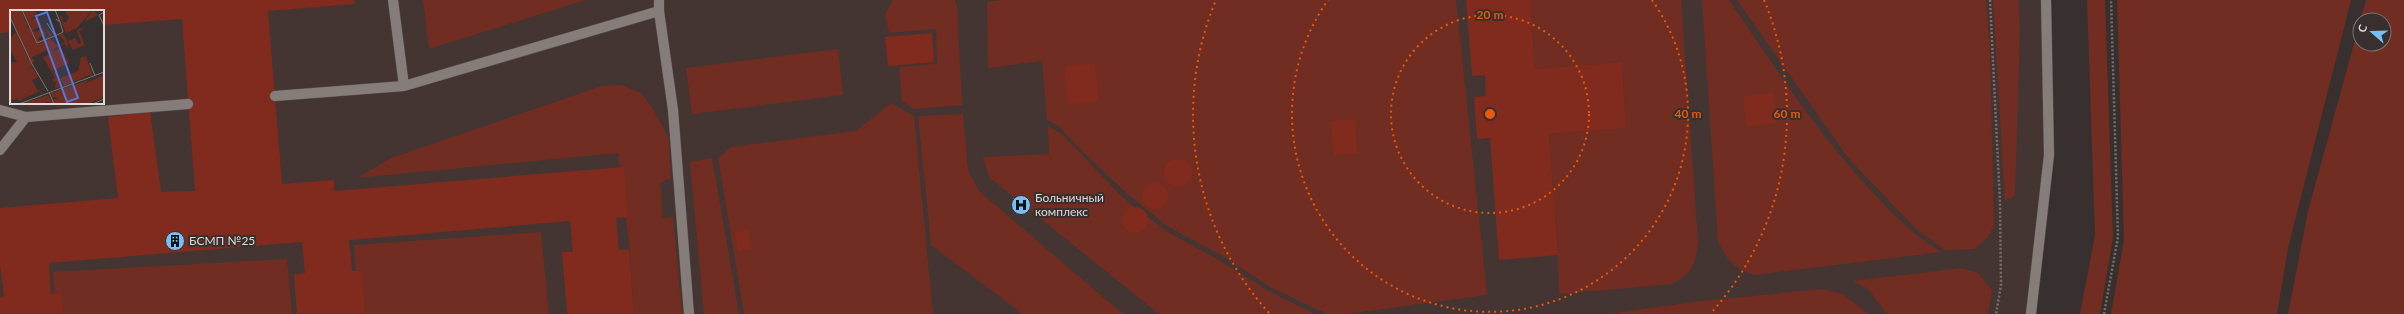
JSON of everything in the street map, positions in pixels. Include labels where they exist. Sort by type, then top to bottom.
[{"type":"main road","points":[[393,0],[404,86]]},
{"type":"main road","points":[[659,0],[659,11],[672,110],[689,314]]},
{"type":"main road","points":[[2031,314],[2049,155],[2046,0]]},
{"type":"main road","points":[[275,96],[404,86],[659,11]]},
{"type":"main road","points":[[0,110],[26,117],[188,104]]},
{"type":"main road","points":[[0,150],[26,117]]},
{"type":"path","points":[[1990,0],[2000,211],[2001,285],[1996,314]]},
{"type":"path","points":[[2104,314],[2118,237],[2110,0]]},
{"type":"shaded area","name":"Больничный комплекс","points":[[0,0],[2046,0],[2049,155],[2031,314],[0,314]]},
{"type":"shaded area","points":[[423,0],[586,0],[429,49]]},
{"type":"shaded area","points":[[893,0],[955,0],[957,5],[962,105],[913,109],[902,101],[899,67],[937,64],[936,29],[889,33],[885,14]]},
{"type":"shaded area","points":[[1002,0],[1456,0],[1487,295],[1346,314],[1327,314],[1272,288],[1221,255],[1167,226],[1123,190],[1076,145],[1059,126],[1047,120],[1042,61],[988,68],[987,2]]},
{"type":"shaded area","points":[[1530,0],[1681,0],[1698,242],[1696,256],[1689,272],[1672,284],[1559,294],[1558,255],[1549,134],[1626,128],[1622,62],[1535,69]]},
{"type":"shaded area","points":[[1702,0],[1729,0],[1818,128],[1858,176],[1901,221],[1917,235],[1942,252],[1754,275],[1736,266],[1728,259],[1718,241]]},
{"type":"shaded area","points":[[1737,0],[1986,0],[1990,52],[1994,227],[1987,238],[1974,249],[1945,250],[1915,228],[1849,159]]},
{"type":"shaded area","points":[[1993,0],[2018,0],[2020,27],[2015,196],[2005,201]]},
{"type":"shaded area","points":[[2087,0],[2105,0],[2113,238],[2100,314],[2080,314],[2095,235]]},
{"type":"shaded area","points":[[2117,0],[2351,0],[2288,248],[2277,314],[2111,314],[2124,240]]},
{"type":"shaded area","points":[[2366,0],[2404,0],[2404,314],[2288,314],[2308,211],[2352,51],[2392,52],[2392,12],[2362,12]]},
{"type":"shaded area","points":[[838,49],[843,95],[692,114],[686,68]]},
{"type":"shaded area","points":[[622,85],[642,94],[653,109],[668,137],[671,178],[660,183],[663,218],[673,217],[682,314],[634,314],[629,243],[618,153],[357,178],[391,158],[602,86]]},
{"type":"shaded area","points":[[891,103],[914,116],[933,314],[744,314],[718,158],[731,147],[856,131]]},
{"type":"shaded area","points":[[963,114],[968,170],[979,191],[1123,314],[1023,314],[931,245],[918,116]]},
{"type":"shaded area","points":[[1048,126],[1062,134],[1121,196],[1166,231],[1219,260],[1270,292],[1315,314],[1159,314],[989,177],[983,157],[1049,154]]},
{"type":"shaded area","points":[[712,158],[739,314],[704,314],[690,162]]},
{"type":"shaded area","points":[[541,232],[549,314],[359,314],[354,245]]},
{"type":"shaded area","points":[[287,259],[292,314],[56,314],[53,272]]},
{"type":"shaded area","points":[[1962,268],[1978,273],[1992,290],[1988,314],[1887,314],[1868,289],[1853,281]]},
{"type":"shaded area","points":[[1821,289],[1843,294],[1868,314],[1609,314],[1693,302]]},
{"type":"building","name":"БСМП №25","points":[[0,0],[354,0],[354,4],[268,11],[282,184],[334,180],[334,191],[624,167],[628,217],[616,218],[619,250],[629,249],[634,314],[567,314],[562,252],[573,252],[570,221],[349,240],[352,271],[362,271],[365,314],[297,314],[294,274],[305,273],[302,242],[49,263],[51,294],[61,293],[63,314],[0,314],[0,297],[4,296],[0,265],[0,208],[118,198],[108,117],[150,111],[161,192],[195,191],[182,19],[104,25],[104,10],[10,10],[10,32],[0,33]]},
{"type":"building","points":[[1466,0],[1530,0],[1535,69],[1622,62],[1626,128],[1549,134],[1558,255],[1499,260],[1490,138],[1477,139],[1474,97],[1486,96],[1485,75],[1472,76]]},
{"type":"building","points":[[932,33],[934,62],[888,66],[885,37]]},
{"type":"building","points":[[1095,63],[1099,101],[1068,104],[1064,67]]},
{"type":"building","points":[[1773,93],[1777,123],[1747,126],[1743,96]]},
{"type":"building","points":[[1355,119],[1357,153],[1334,155],[1331,121]]},
{"type":"building","points":[[1178,159],[1188,163],[1192,173],[1188,183],[1178,187],[1168,183],[1164,173],[1168,163]]},
{"type":"building","points":[[1155,183],[1165,186],[1168,196],[1165,206],[1155,209],[1145,206],[1142,196],[1145,186]]},
{"type":"building","points":[[1135,207],[1144,211],[1148,220],[1144,229],[1135,233],[1126,229],[1122,220],[1126,211]]},
{"type":"building","points":[[748,230],[751,249],[738,251],[735,233]]},
{"type":"place","name":"Больничный комплекс","points":[[1021,205]]},
{"type":"place","name":"БСМП №25","points":[[175,241]]}]
